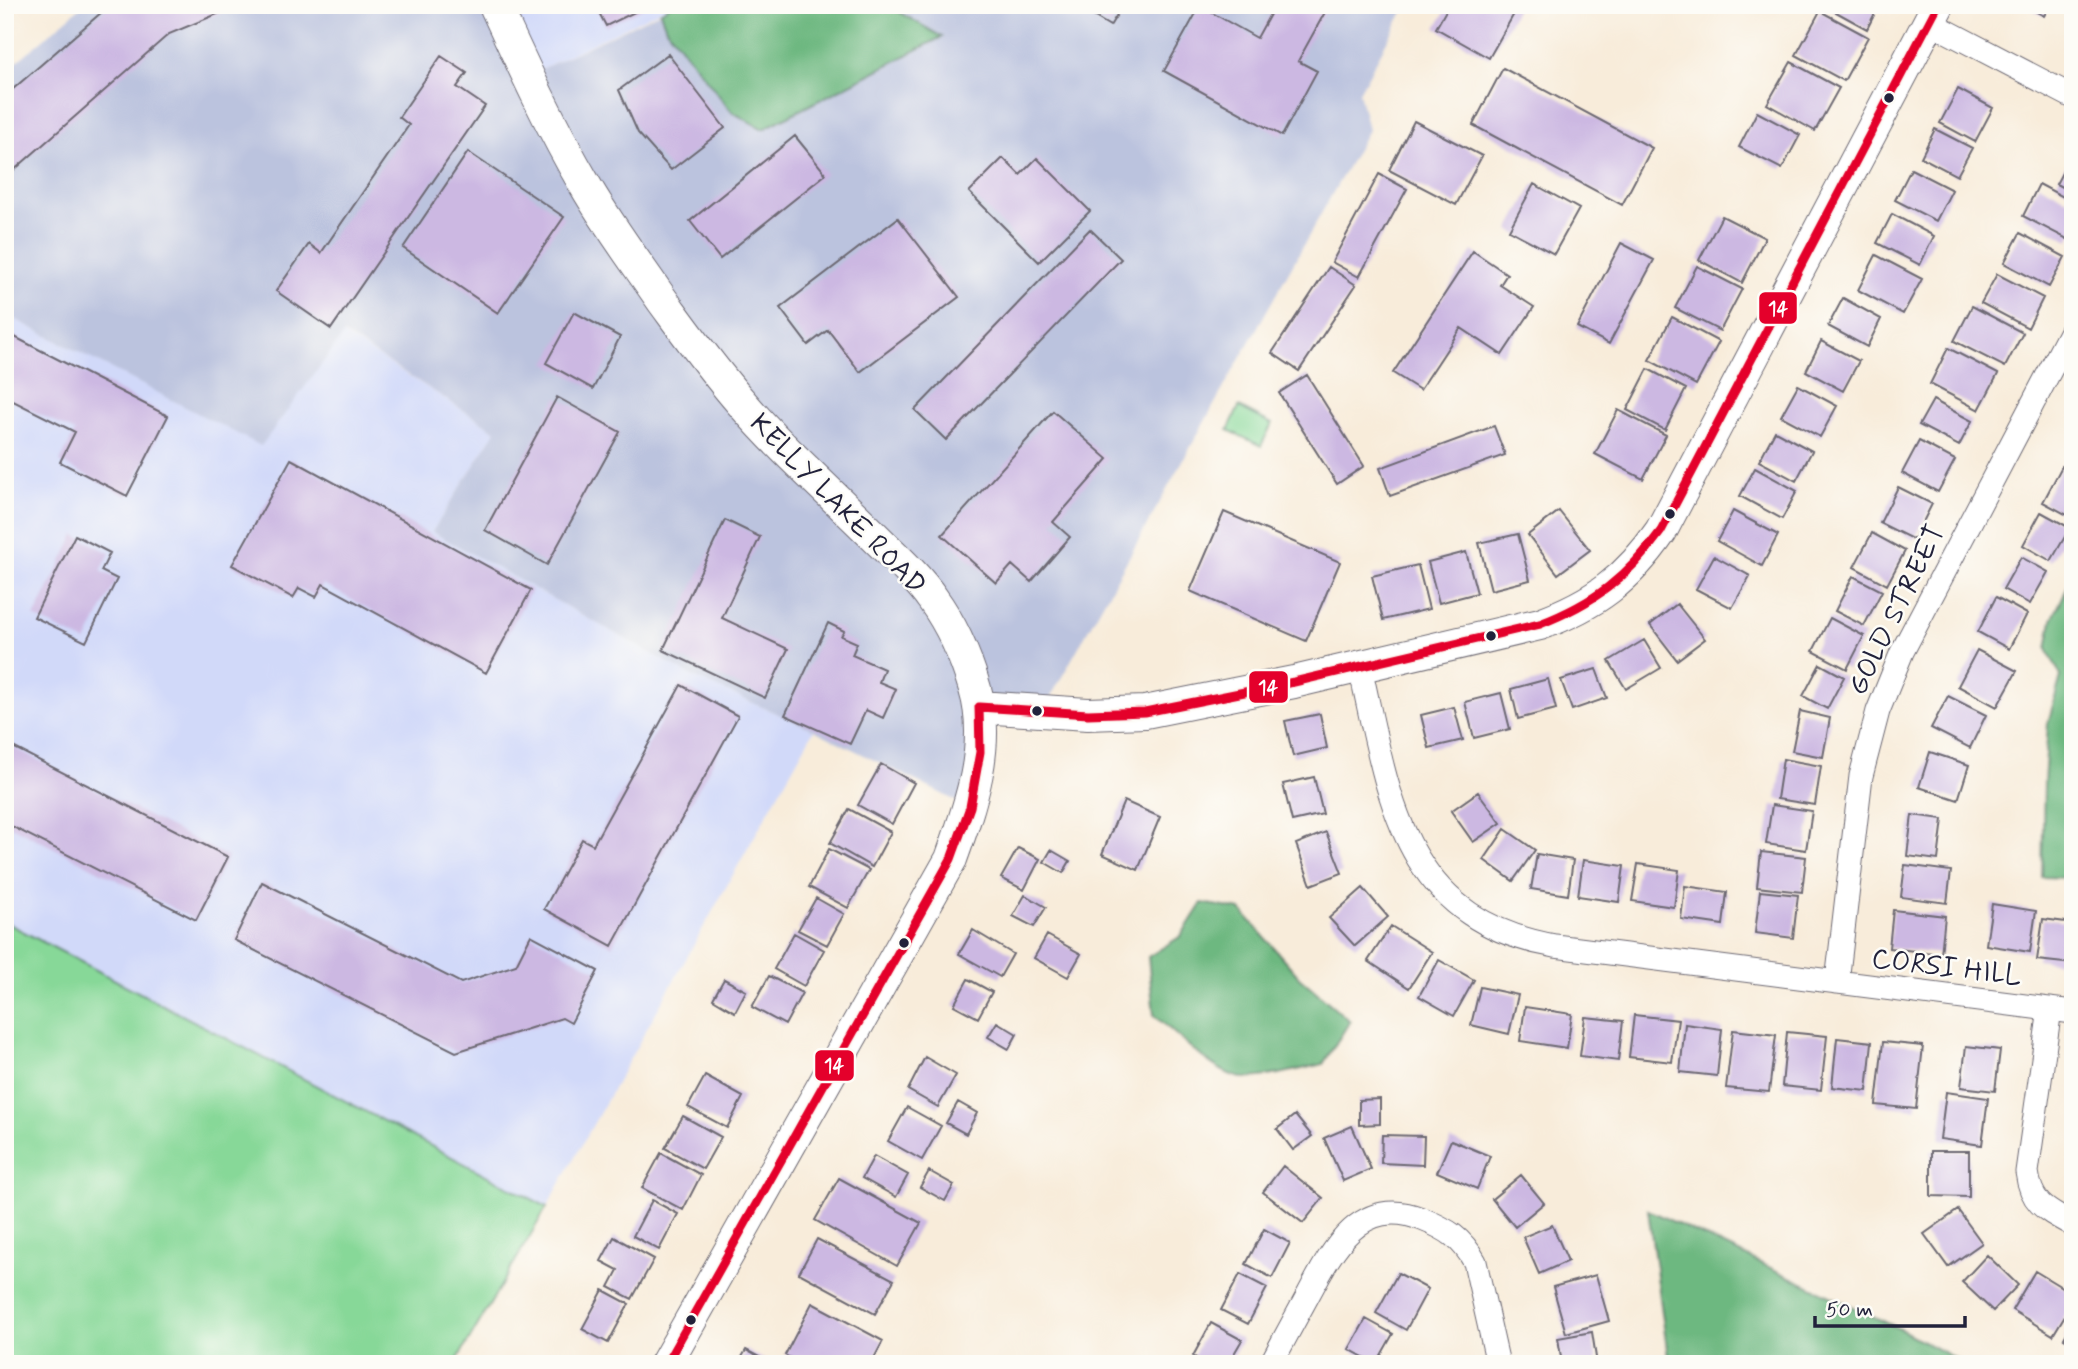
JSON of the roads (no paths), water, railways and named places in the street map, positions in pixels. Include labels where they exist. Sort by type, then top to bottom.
[{"type":"street","name":"KELLY LAKE ROAD","points":[[495,5],[543,108],[585,186],[629,253],[738,399],[774,439],[905,567],[932,598],[965,660],[979,707],[980,752],[970,807],[951,859],[666,1364]]},
{"type":"street","points":[[979,707],[1088,714],[1144,712],[1201,702],[1540,624],[1600,596],[1625,575],[1661,531],[1934,14],[2073,97]]},
{"type":"street","name":"GOLD STREET","points":[[1837,982],[1861,776],[1878,711],[1902,652],[2073,327]]},
{"type":"street","name":"CORSI HILL","points":[[1360,667],[1391,798],[1409,845],[1436,884],[1480,921],[1516,937],[1555,946],[2061,1011]]},
{"type":"street","points":[[2061,1011],[2027,1172],[2029,1188],[2037,1203],[2073,1225]]},
{"type":"street","points":[[1271,1364],[1334,1248],[1352,1229],[1366,1220],[1382,1214],[1397,1213],[1418,1217],[1439,1226],[1467,1247],[1475,1262],[1498,1364]]}]
